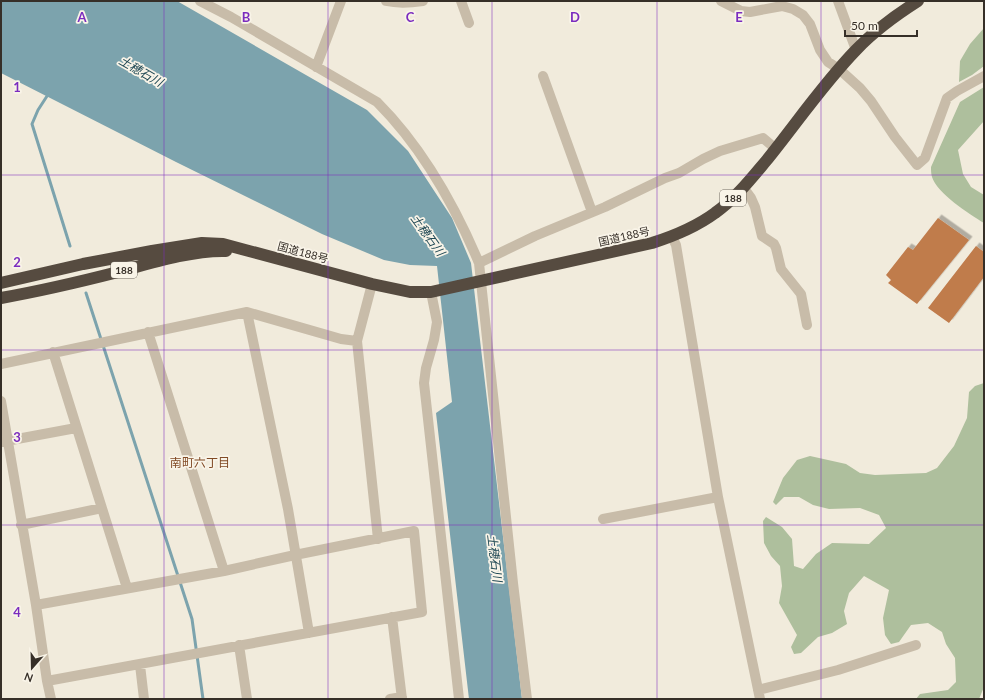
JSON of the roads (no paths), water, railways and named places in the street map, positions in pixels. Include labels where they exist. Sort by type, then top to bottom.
[{"type":"highway","name":"国道188号","points":[[1,283],[84,264],[202,243],[223,244],[372,284],[410,292],[433,292],[652,243],[672,236],[697,224],[730,201],[776,149],[839,69],[856,50],[879,28],[918,1]]},
{"type":"highway","name":"国道188号","points":[[1,298],[94,278],[162,260],[202,253],[247,251]]},
{"type":"street","points":[[200,1],[231,17],[377,102],[394,119],[431,172],[452,206],[467,236],[479,263],[479,282],[513,583],[528,699]]},
{"type":"street","points":[[316,67],[341,1]]},
{"type":"street","points":[[386,1],[409,4],[423,1]]},
{"type":"street","points":[[461,1],[469,23]]},
{"type":"street","points":[[721,1],[742,11],[750,12],[782,6],[793,9],[803,15],[810,24],[820,50],[828,62],[839,69],[860,88],[871,101],[895,138],[917,165],[925,158],[947,98],[984,76]]},
{"type":"street","points":[[838,1],[856,50]]},
{"type":"street","points":[[543,76],[592,212]]},
{"type":"street","points":[[479,263],[535,236],[605,207],[665,178],[679,173],[720,151],[763,138],[776,149]]},
{"type":"street","points":[[743,187],[751,198],[755,207],[762,236],[774,244],[781,269],[801,294],[806,325]]},
{"type":"street","points":[[672,236],[676,245],[718,497],[759,694],[916,645]]},
{"type":"street","points":[[372,284],[357,341],[378,539]]},
{"type":"street","points":[[433,292],[437,322],[424,383],[459,699]]},
{"type":"street","points":[[1,364],[247,312],[341,339],[357,341]]},
{"type":"street","points":[[247,312],[282,478],[309,633]]},
{"type":"street","points":[[148,332],[224,571]]},
{"type":"street","points":[[53,352],[127,588]]},
{"type":"street","points":[[1,401],[4,441],[36,605],[51,699]]},
{"type":"street","points":[[4,441],[76,428]]},
{"type":"street","points":[[603,519],[718,497]]},
{"type":"street","points":[[21,525],[102,508]]},
{"type":"street","points":[[36,605],[224,571],[414,531],[422,612],[48,681]]},
{"type":"street","points":[[390,699],[402,698],[392,617]]},
{"type":"street","points":[[240,645],[247,699]]},
{"type":"street","points":[[140,665],[144,699]]},
{"type":"water","name":"土穂石川","points":[[1,1],[177,1],[367,110],[408,151],[452,218],[471,263],[522,699],[469,699],[436,413],[452,402],[437,266],[410,265],[384,260],[322,234],[1,73]]},
{"type":"waterway","points":[[49,93],[38,110],[32,124],[70,246]]},
{"type":"waterway","points":[[86,293],[192,619],[203,699]]},
{"type":"district","name":"南町六丁目","points":[[200,462]]}]
